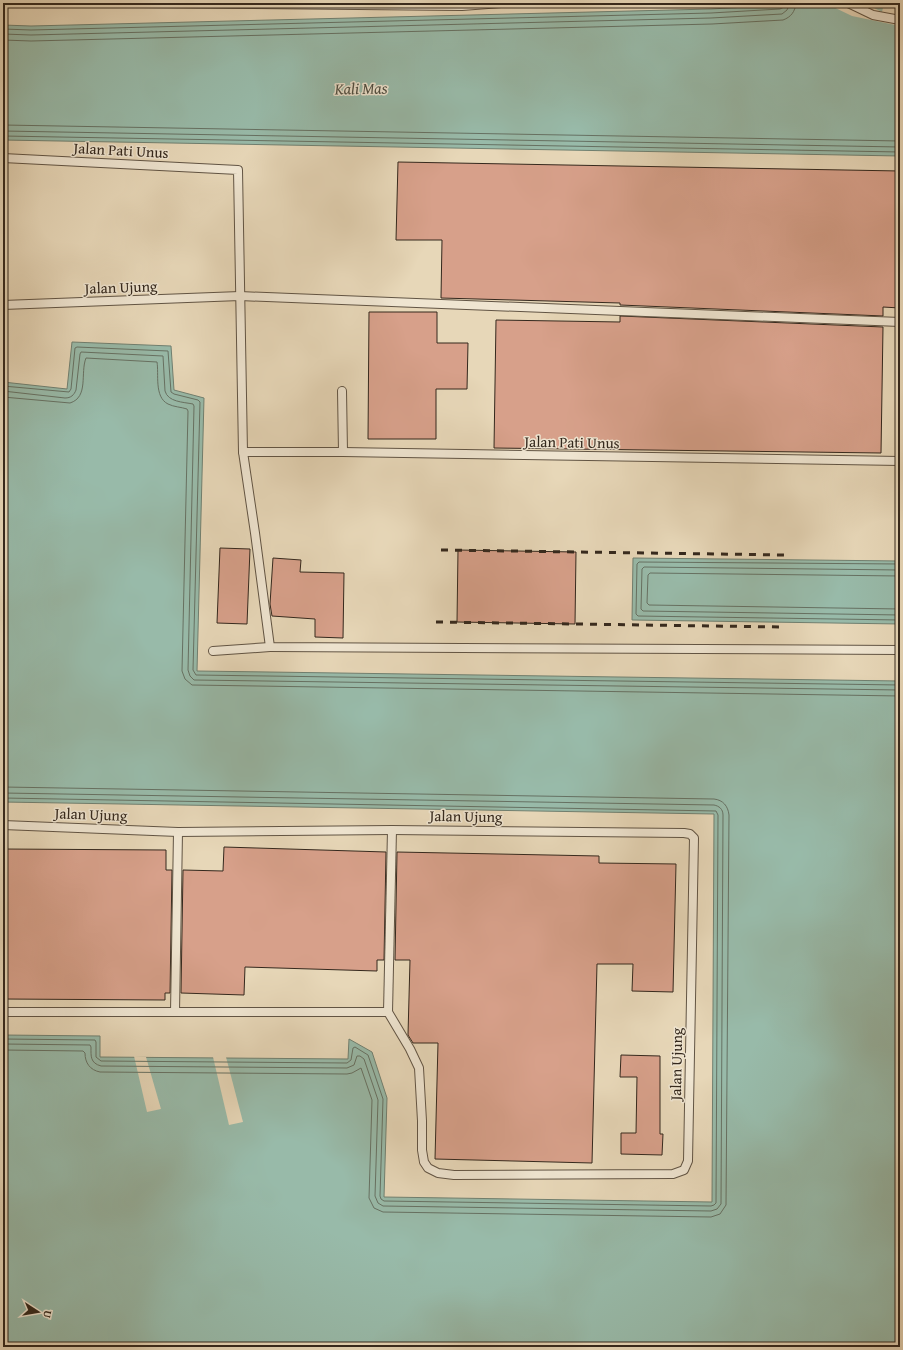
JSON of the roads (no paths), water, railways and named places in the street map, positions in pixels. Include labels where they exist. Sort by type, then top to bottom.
[{"type":"lane","points":[[143,3],[462,6],[501,3]]},
{"type":"lane","points":[[848,3],[873,15],[900,20]]},
{"type":"lane","name":"Jalan Pati Unus","points":[[3,158],[238,170],[240,296]]},
{"type":"lane","points":[[240,296],[243,452],[270,647]]},
{"type":"lane","name":"Jalan Ujung","points":[[3,305],[240,296],[900,322]]},
{"type":"lane","points":[[342,391],[343,452]]},
{"type":"lane","name":"Jalan Pati Unus","points":[[243,452],[343,452],[900,461]]},
{"type":"lane","points":[[213,651],[270,647],[900,650]]},
{"type":"lane","name":"Jalan Ujung","points":[[3,825],[178,832],[392,830],[684,833],[690,834],[694,838],[688,1161],[684,1170],[673,1174],[454,1174],[438,1173],[428,1168],[424,1162],[422,1150],[419,1068],[410,1049],[388,1012]]},
{"type":"lane","points":[[3,1012],[388,1012],[392,830]]},
{"type":"lane","points":[[175,1012],[178,832]]},
{"type":"water","name":"Kali Mas","points":[[817,3],[900,3],[900,156],[3,140],[3,25],[31,26],[711,9]]},
{"type":"water","points":[[72,342],[171,346],[174,390],[204,398],[197,671],[900,681],[900,1347],[3,1347],[3,1035],[100,1036],[100,1057],[348,1059],[349,1039],[372,1052],[387,1098],[384,1197],[712,1202],[714,814],[3,802],[3,382],[67,389]]},
{"type":"water","points":[[633,558],[900,561],[900,624],[632,620]]},
{"type":"railway","points":[[441,550],[785,555]]},
{"type":"railway","points":[[436,622],[783,627]]}]
